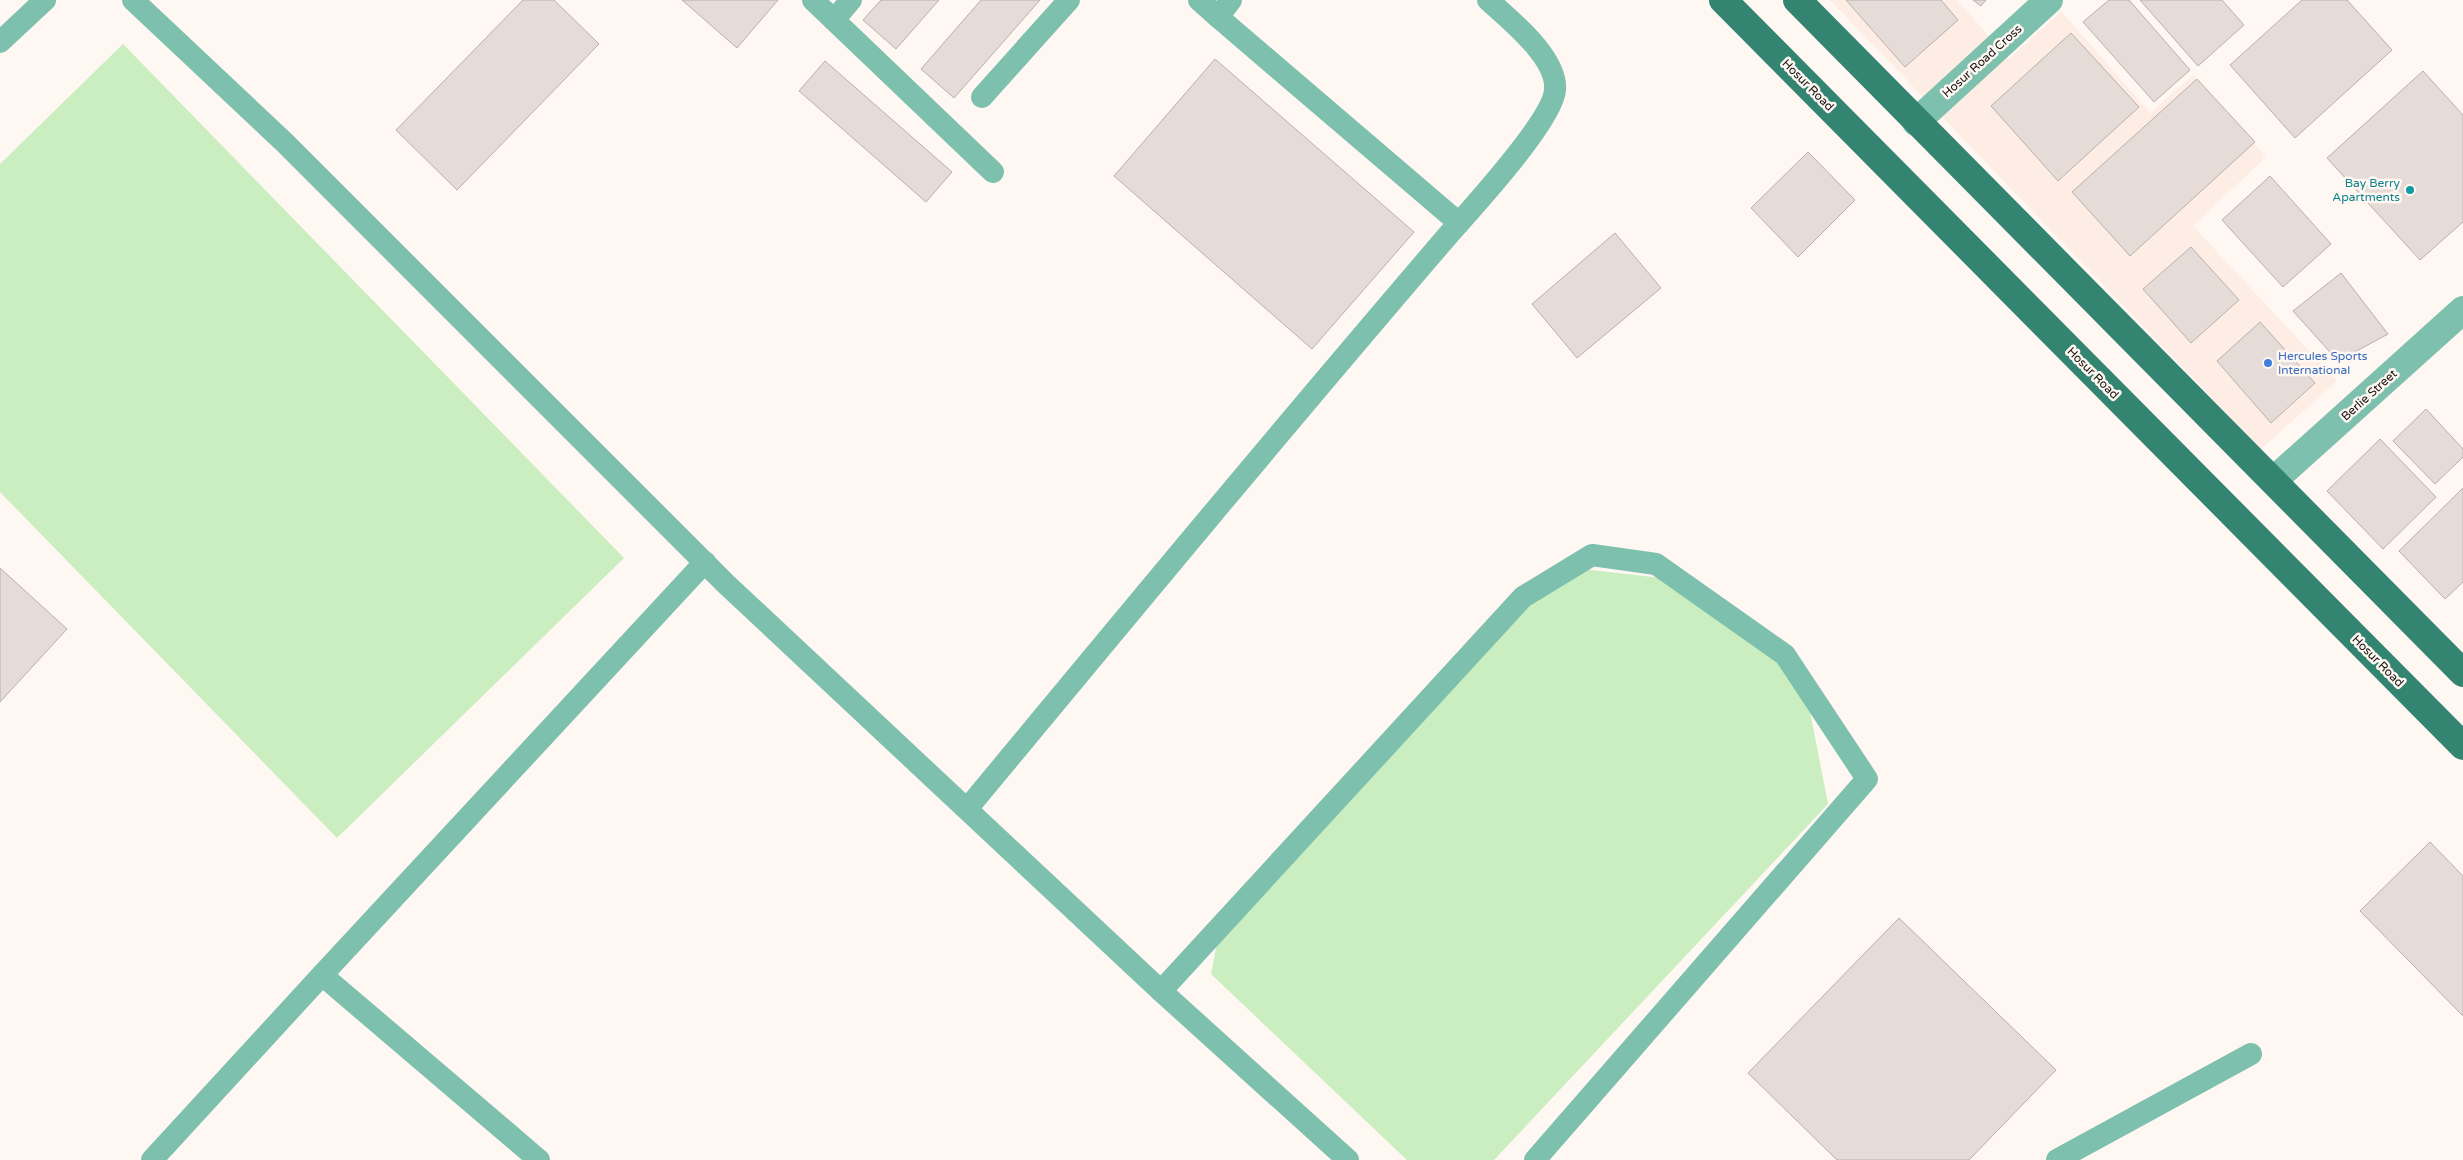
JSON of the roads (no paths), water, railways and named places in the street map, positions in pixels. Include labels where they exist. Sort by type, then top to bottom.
[{"type":"main road","name":"Hosur Road","points":[[1723,0],[2463,746]]},
{"type":"main road","points":[[1797,0],[2463,673]]},
{"type":"street","name":"Hosur Road Cross","points":[[1916,122],[2049,0]]},
{"type":"street","name":"Berlie Street","points":[[2274,480],[2463,310]]},
{"type":"lane","points":[[133,0],[284,142],[705,562],[1161,991],[1348,1160]]},
{"type":"lane","points":[[813,0],[993,172]]},
{"type":"lane","points":[[834,20],[851,0]]},
{"type":"lane","points":[[982,97],[1069,0]]},
{"type":"lane","points":[[1199,0],[1224,8],[1459,223]]},
{"type":"lane","points":[[967,809],[1246,471],[1459,223],[1547,115],[1555,92],[1552,72],[1533,43],[1488,0]]},
{"type":"lane","points":[[0,42],[38,2]]},
{"type":"lane","points":[[1161,991],[1523,597],[1592,555],[1656,564],[1785,655],[1867,779],[1535,1160]]},
{"type":"lane","points":[[152,1160],[705,562]]},
{"type":"lane","points":[[322,975],[539,1160]]},
{"type":"lane","points":[[2057,1160],[2251,1054]]},
{"type":"place","name":"Bay Berry Apartments","points":[[2410,190]]},
{"type":"place","name":"Hercules Sports International","points":[[2268,363]]}]
